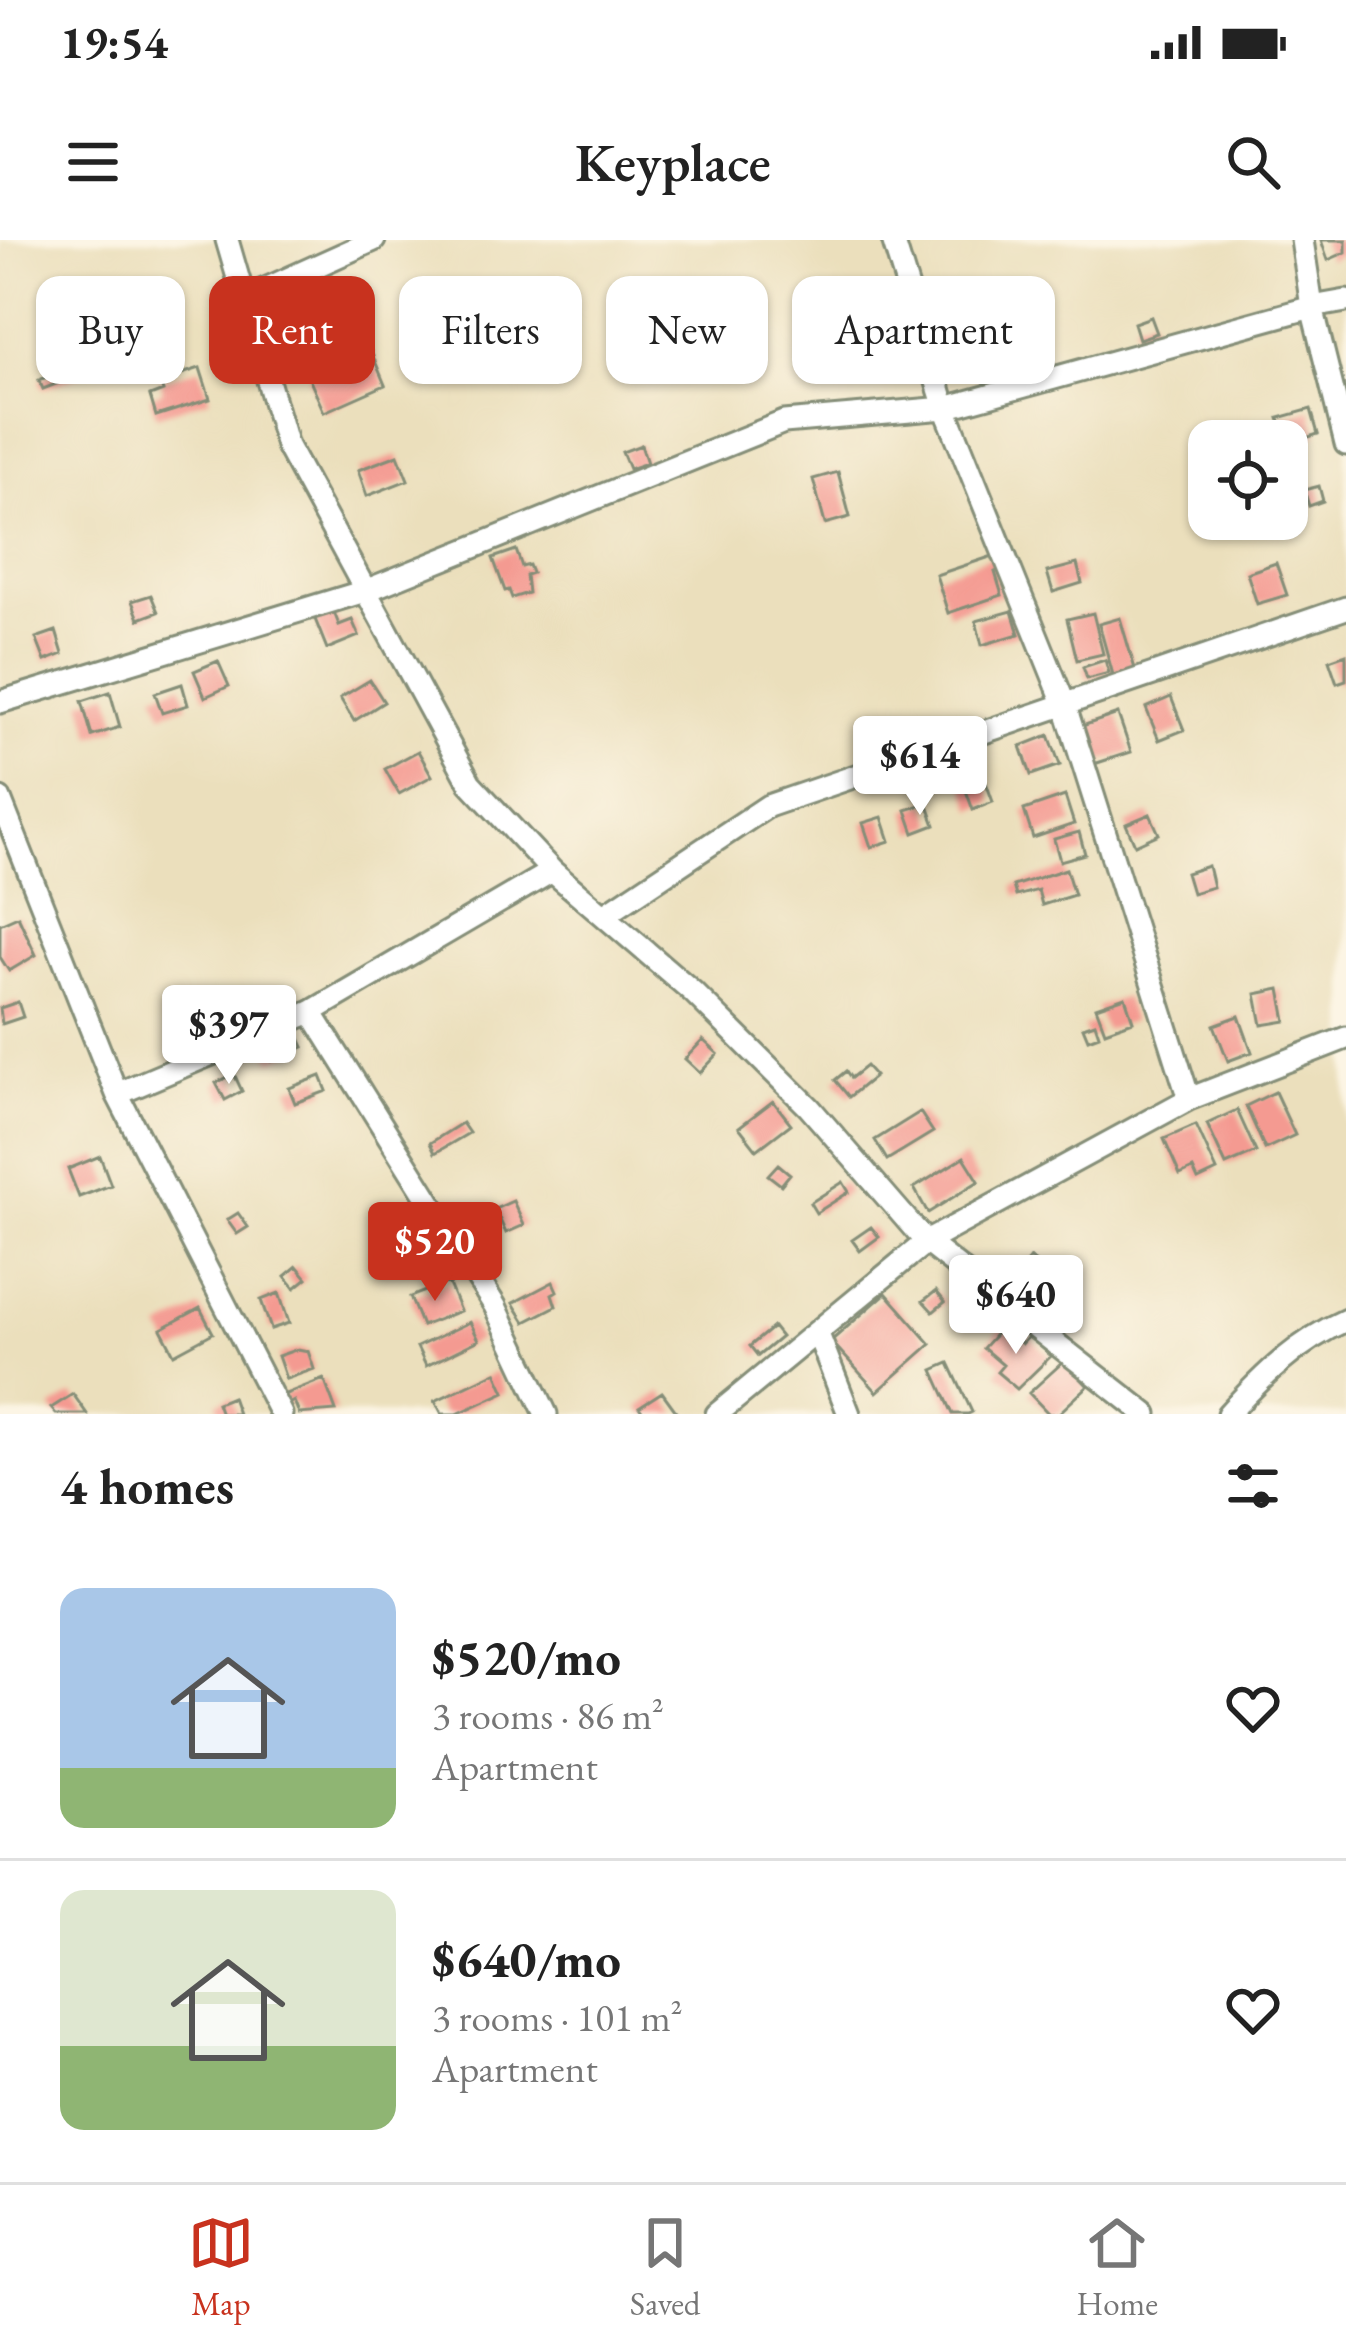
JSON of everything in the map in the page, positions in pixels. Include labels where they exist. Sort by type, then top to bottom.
[{"type":"street","points":[[227,240],[235,276]]},
{"type":"street","points":[[294,276],[374,240]]},
{"type":"street","points":[[893,240],[945,408],[1064,703],[1190,1099]]},
{"type":"street","points":[[1302,240],[1312,307],[1346,444]]},
{"type":"street","points":[[0,702],[365,591],[784,422],[945,408],[1346,301]]},
{"type":"street","points":[[267,384],[287,446],[470,783],[552,871],[693,992],[809,1107],[926,1242],[1146,1414]]},
{"type":"street","points":[[604,915],[768,806],[1346,608]]},
{"type":"street","points":[[0,799],[117,1094],[281,1414]]},
{"type":"street","points":[[117,1094],[311,1012],[552,871]]},
{"type":"street","points":[[311,1012],[495,1306],[546,1414]]},
{"type":"street","points":[[717,1414],[926,1242],[1190,1099],[1346,1038]]},
{"type":"street","points":[[1228,1414],[1270,1369],[1324,1329],[1346,1320]]},
{"type":"street","points":[[818,1334],[848,1414]]},
{"type":"building","points":[[1321,240],[1346,240],[1346,252],[1328,260]]},
{"type":"building","points":[[1151,317],[1157,333],[1139,339],[1134,323]]},
{"type":"building","points":[[375,361],[385,385],[324,412],[312,384],[375,384]]},
{"type":"building","points":[[200,368],[210,399],[156,416],[150,396],[163,391],[161,384],[185,384],[185,373]]},
{"type":"building","points":[[1311,409],[1318,434],[1308,437],[1308,420],[1279,418]]},
{"type":"building","points":[[641,445],[647,463],[629,469],[622,452]]},
{"type":"building","points":[[398,455],[408,480],[367,496],[358,470]]},
{"type":"building","points":[[838,472],[850,517],[825,524],[813,479]]},
{"type":"building","points":[[1319,486],[1323,501],[1309,506],[1308,489]]},
{"type":"building","points":[[516,550],[522,567],[529,565],[532,573],[526,575],[528,593],[512,598],[493,558]]},
{"type":"building","points":[[999,554],[1004,568],[995,572],[1002,595],[948,613],[936,575]]},
{"type":"building","points":[[1276,563],[1287,595],[1257,604],[1247,573]]},
{"type":"building","points":[[1077,564],[1082,583],[1053,592],[1047,572]]},
{"type":"building","points":[[151,595],[158,612],[139,619],[132,601]]},
{"type":"building","points":[[332,607],[339,625],[352,620],[359,636],[327,649],[313,614]]},
{"type":"building","points":[[1012,611],[1019,634],[982,645],[976,621]]},
{"type":"building","points":[[1093,613],[1103,654],[1077,660],[1067,619]]},
{"type":"building","points":[[1120,618],[1135,669],[1113,675],[1099,624]]},
{"type":"building","points":[[56,631],[63,654],[45,661],[36,638]]},
{"type":"building","points":[[1346,654],[1346,680],[1337,683],[1329,660]]},
{"type":"building","points":[[1105,660],[1109,673],[1087,679],[1083,667]]},
{"type":"building","points":[[218,661],[229,686],[205,697],[194,671]]},
{"type":"building","points":[[370,680],[384,702],[354,721],[340,698]]},
{"type":"building","points":[[182,684],[188,705],[162,713],[155,693]]},
{"type":"building","points":[[110,692],[120,727],[92,736],[82,701]]},
{"type":"building","points":[[1171,697],[1184,730],[1159,740],[1146,708]]},
{"type":"building","points":[[1118,714],[1131,752],[1094,764],[1082,726]]},
{"type":"building","points":[[1049,735],[1060,765],[1031,775],[1021,746]]},
{"type":"building","points":[[418,751],[432,776],[399,794],[385,769]]},
{"type":"building","points":[[984,777],[993,802],[973,810],[964,785]]},
{"type":"building","points":[[1065,796],[1074,824],[1033,838],[1024,810]]},
{"type":"building","points":[[927,803],[935,825],[914,833],[906,810]]},
{"type":"building","points":[[1150,814],[1159,834],[1135,845],[1126,824]]},
{"type":"building","points":[[882,817],[890,841],[871,847],[863,823]]},
{"type":"building","points":[[1079,832],[1085,854],[1060,861],[1054,839]]},
{"type":"building","points":[[1208,866],[1213,887],[1192,893],[1186,873]]},
{"type":"building","points":[[1066,869],[1074,895],[1042,905],[1038,890],[1016,896],[1013,886]]},
{"type":"building","points":[[18,916],[36,955],[9,971],[0,957],[0,924]]},
{"type":"building","points":[[1280,989],[1286,1021],[1262,1025],[1256,994]]},
{"type":"building","points":[[1125,997],[1133,1021],[1105,1031],[1096,1007]]},
{"type":"building","points":[[18,1002],[23,1017],[2,1024],[0,1008]]},
{"type":"building","points":[[1239,1016],[1252,1052],[1228,1061],[1214,1025]]},
{"type":"building","points":[[1095,1023],[1099,1035],[1088,1039],[1083,1027]]},
{"type":"building","points":[[296,1030],[304,1047],[272,1061],[264,1044]]},
{"type":"building","points":[[703,1040],[718,1054],[700,1073],[685,1059]]},
{"type":"building","points":[[866,1066],[875,1076],[849,1097],[835,1080],[846,1071],[851,1078]]},
{"type":"building","points":[[234,1074],[242,1091],[225,1100],[216,1083]]},
{"type":"building","points":[[321,1076],[327,1091],[295,1103],[289,1088]]},
{"type":"building","points":[[1275,1092],[1295,1135],[1265,1149],[1246,1106]]},
{"type":"building","points":[[773,1101],[791,1124],[757,1150],[739,1127]]},
{"type":"building","points":[[1237,1110],[1256,1152],[1226,1165],[1207,1124]]},
{"type":"building","points":[[920,1112],[933,1132],[887,1160],[875,1140]]},
{"type":"building","points":[[462,1123],[469,1133],[435,1153],[430,1143]]},
{"type":"building","points":[[1196,1125],[1217,1171],[1198,1180],[1193,1169],[1180,1175],[1164,1139]]},
{"type":"building","points":[[100,1156],[111,1185],[79,1197],[68,1169]]},
{"type":"building","points":[[964,1157],[979,1181],[928,1213],[914,1188]]},
{"type":"building","points":[[778,1164],[790,1174],[781,1185],[768,1175]]},
{"type":"building","points":[[843,1182],[849,1192],[816,1213],[810,1203]]},
{"type":"building","points":[[513,1201],[524,1225],[506,1233],[495,1209]]},
{"type":"building","points":[[238,1213],[248,1227],[237,1234],[227,1220]]},
{"type":"building","points":[[871,1227],[879,1237],[860,1251],[852,1240]]},
{"type":"building","points":[[1030,1258],[1052,1277],[1035,1297],[1013,1278]]},
{"type":"building","points":[[297,1266],[307,1278],[295,1288],[285,1276]]},
{"type":"building","points":[[448,1282],[460,1311],[422,1326],[410,1297]]},
{"type":"building","points":[[553,1282],[556,1306],[525,1322],[513,1303]]},
{"type":"building","points":[[936,1291],[945,1302],[933,1312],[923,1301]]},
{"type":"building","points":[[279,1293],[289,1323],[271,1329],[261,1300]]},
{"type":"building","points":[[886,1293],[931,1344],[877,1392],[831,1341]]},
{"type":"building","points":[[200,1308],[213,1333],[174,1354],[161,1329]]},
{"type":"building","points":[[470,1322],[479,1340],[426,1366],[417,1347]]},
{"type":"building","points":[[773,1327],[781,1337],[758,1356],[750,1346]]},
{"type":"building","points":[[1002,1327],[1022,1344],[1029,1336],[1051,1356],[1017,1389],[997,1372],[1003,1365],[983,1348]]},
{"type":"building","points":[[298,1349],[308,1351],[314,1369],[286,1379],[278,1356]]},
{"type":"building","points":[[1064,1361],[1088,1386],[1058,1414],[1049,1414],[1029,1393]]},
{"type":"building","points":[[949,1363],[972,1412],[968,1414],[953,1414],[933,1370]]},
{"type":"building","points":[[496,1372],[505,1392],[457,1414],[442,1414],[435,1401]]},
{"type":"building","points":[[324,1379],[336,1411],[299,1414],[294,1401],[286,1405],[283,1395]]},
{"type":"building","points":[[662,1392],[678,1414],[644,1414],[639,1407]]},
{"type":"building","points":[[73,1394],[87,1414],[56,1414],[51,1408]]},
{"type":"building","points":[[232,1397],[238,1414],[221,1414],[217,1403]]}]
